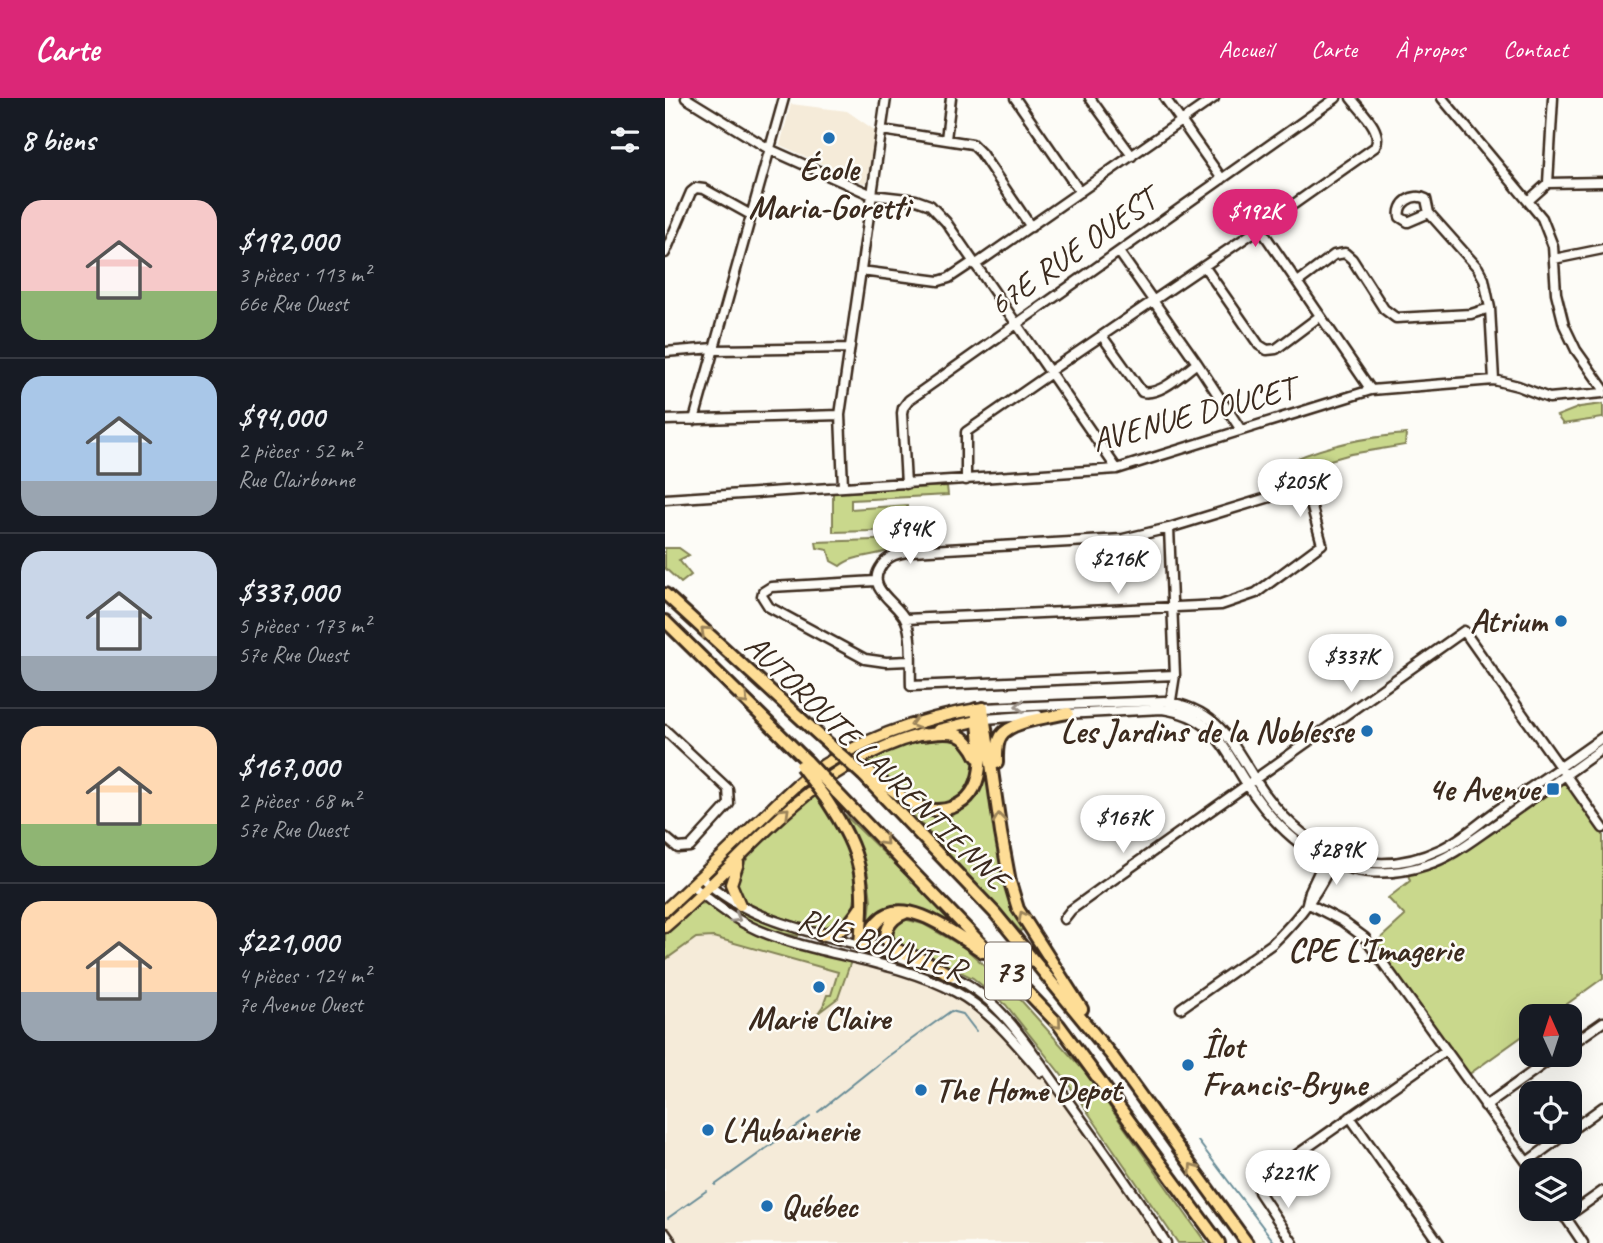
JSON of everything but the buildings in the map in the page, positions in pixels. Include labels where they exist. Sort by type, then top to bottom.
[{"type":"highway","name":"AUTOROUTE LAURENTIENNE","points":[[665,594],[812,729],[865,772],[995,914],[1112,1056],[1247,1243]]},
{"type":"highway","name":"AUTOROUTE LAURENTIENNE","points":[[665,621],[804,763],[837,792],[1059,1025],[1219,1243]]},
{"type":"highway","points":[[996,794],[999,738],[1006,730],[1016,725],[1068,713]]},
{"type":"highway","points":[[865,772],[925,809],[943,810],[955,806],[967,799],[975,789],[979,776],[980,714]]},
{"type":"highway","points":[[980,714],[1010,882],[1018,909],[1112,1056]]},
{"type":"highway","points":[[918,735],[959,734],[971,745],[980,762]]},
{"type":"highway","points":[[804,763],[850,838],[860,865],[863,946]]},
{"type":"highway","points":[[821,935],[848,926],[863,905]]},
{"type":"highway","points":[[863,946],[878,920],[895,910],[911,911],[948,929],[1001,965]]},
{"type":"highway","points":[[911,911],[899,915],[887,926],[888,941],[894,948],[928,962],[950,975]]},
{"type":"main road","points":[[665,927],[804,795],[834,774],[879,750],[980,714]]},
{"type":"main road","points":[[665,910],[803,780],[856,747],[912,724],[980,714]]},
{"type":"main road","points":[[740,905],[731,884],[741,856]]},
{"type":"street","points":[[686,98],[769,149],[872,195],[916,200],[930,205],[946,222],[1117,469]]},
{"type":"street","points":[[694,420],[784,98]]},
{"type":"street","points":[[843,486],[841,415],[886,98]]},
{"type":"street","points":[[946,139],[951,98]]},
{"type":"street","points":[[1015,98],[1080,192]]},
{"type":"street","points":[[1090,98],[1132,156]]},
{"type":"street","points":[[1165,98],[1222,178]]},
{"type":"street","points":[[861,271],[939,281],[949,278],[1031,227],[1214,98]]},
{"type":"street","name":"67E RUE OUEST","points":[[906,484],[902,414],[906,404],[1016,323],[1336,98]]},
{"type":"street","points":[[966,480],[966,432],[1375,147],[1378,142],[1377,132],[1351,98]]},
{"type":"street","points":[[1548,183],[1553,98]]},
{"type":"street","points":[[1445,99],[1542,218],[1550,234],[1555,259],[1556,293],[1564,325],[1603,390]]},
{"type":"street","points":[[882,130],[967,142],[976,148],[1031,227]]},
{"type":"street","points":[[1529,200],[1548,183],[1603,182]]},
{"type":"street","points":[[665,253],[691,192],[697,188],[751,215]]},
{"type":"street","points":[[1429,213],[1478,268],[1484,279],[1490,308],[1494,380]]},
{"type":"street","points":[[1260,228],[1371,390]]},
{"type":"street","points":[[1555,259],[1603,249]]},
{"type":"street","points":[[1118,252],[1241,430]]},
{"type":"street","points":[[1298,282],[1334,256],[1345,253],[1352,259],[1384,309],[1396,318],[1471,314],[1490,308]]},
{"type":"street","points":[[1204,266],[1259,345],[1267,350],[1276,349],[1320,316]]},
{"type":"street","points":[[1103,336],[1142,392],[1158,390],[1197,363]]},
{"type":"street","points":[[665,352],[849,348]]},
{"type":"street","name":"AVENUE DOUCET","points":[[665,499],[1117,469],[1371,390],[1494,380],[1549,398],[1603,390]]},
{"type":"street","points":[[665,420],[841,415]]},
{"type":"street","points":[[905,619],[1221,605],[1256,593],[1322,544],[1306,486],[1170,528],[1103,541],[899,553],[882,564],[877,573],[876,580],[882,592],[908,626],[911,686],[1175,675]]},
{"type":"street","points":[[1170,528],[1175,675],[1170,706]]},
{"type":"street","points":[[876,580],[771,587],[763,592],[762,596],[769,607],[865,659],[909,661]]},
{"type":"street","points":[[1064,919],[1071,910],[1100,889],[1464,631],[1603,828]]},
{"type":"street","points":[[980,714],[1068,713],[1170,706]]},
{"type":"street","points":[[980,714],[1191,707],[1216,722],[1282,830],[1304,848],[1327,861],[1357,870],[1383,872],[1407,871],[1429,865],[1464,846],[1563,772],[1603,737]]},
{"type":"street","points":[[665,730],[728,789],[730,799],[729,804],[690,847],[678,848],[665,837]]},
{"type":"street","points":[[1252,783],[1288,822],[1312,842],[1352,859],[1384,863],[1428,855],[1455,841],[1603,748]]},
{"type":"street","points":[[1181,1009],[1272,944],[1317,892],[1332,852]]},
{"type":"street","name":"RUE BOUVIER","points":[[701,877],[740,905],[766,918],[950,975],[990,1002],[1014,1028],[1069,1103],[1166,1243]]},
{"type":"street","name":"RUE BOUVIER","points":[[692,885],[730,915],[759,930],[937,983],[956,992],[982,1009],[1069,1103]]},
{"type":"street","points":[[1307,904],[1342,921],[1365,938],[1524,1158]]},
{"type":"street","points":[[860,959],[863,946]]},
{"type":"street","points":[[1582,1037],[1603,1022]]},
{"type":"street","points":[[1293,1243],[1258,1192],[1261,1180],[1446,1050]]},
{"type":"street","points":[[1485,1106],[1538,1068]]},
{"type":"street","points":[[1582,1122],[1603,1107]]},
{"type":"street","points":[[1350,1117],[1439,1243]]},
{"type":"street","points":[[1533,1158],[1552,1144]]},
{"type":"street","points":[[1582,1206],[1603,1191]]},
{"type":"street","points":[[1567,1221],[1583,1243]]},
{"type":"street","points":[[665,1233],[673,1243]]},
{"type":"shaded area","name":"École Maria-Goretti","points":[[791,104],[847,111],[876,131],[866,184],[780,145]]},
{"type":"shaded area","points":[[701,912],[916,975],[970,1000],[1083,1118],[1166,1243],[665,1243],[665,927],[677,917]]},
{"type":"green space","points":[[1603,404],[1603,418],[1563,424],[1557,416],[1580,407]]},
{"type":"green space","points":[[1406,434],[1405,445],[1351,454],[1295,470],[1293,460],[1321,450],[1362,439]]},
{"type":"green space","points":[[947,486],[948,495],[851,500],[851,509],[907,505],[907,517],[914,530],[833,532],[833,493]]},
{"type":"green space","points":[[902,539],[889,550],[855,558],[840,566],[831,561],[828,550],[817,548],[816,542]]},
{"type":"green space","points":[[665,548],[679,548],[689,555],[679,560],[691,575],[681,583],[665,568]]},
{"type":"green space","points":[[950,735],[963,740],[975,765],[971,788],[955,802],[932,806],[910,799],[865,761],[897,746]]},
{"type":"green space","points":[[987,756],[1003,877],[1024,929],[1020,931],[903,804],[905,802],[959,808]]},
{"type":"green space","points":[[1566,775],[1603,828],[1603,978],[1567,1004],[1519,1004],[1519,1039],[1465,1077],[1371,947],[1405,916],[1388,898],[1410,881],[1407,871],[1428,865]]},
{"type":"green space","points":[[816,791],[840,828],[851,855],[856,883],[849,920],[829,930],[760,909],[742,899],[735,884],[739,870],[758,846]]},
{"type":"green space","points":[[845,815],[960,928],[959,930],[926,912],[902,905],[880,912],[869,922],[871,900],[867,871]]},
{"type":"green space","points":[[713,893],[752,917],[799,934],[773,932],[754,925],[724,907],[711,896]]},
{"type":"green space","points":[[705,903],[762,936],[851,961],[838,998],[818,1013],[827,995],[831,995],[838,972],[713,937],[696,938],[665,960],[665,933],[700,904]]},
{"type":"green space","points":[[904,919],[923,924],[965,948],[1011,989],[1085,1072],[1206,1243],[1178,1243],[1067,1082],[1006,1005],[973,978],[932,958],[903,949],[893,941],[894,927]]},
{"type":"waterway","points":[[818,1112],[951,1011],[963,1014],[976,1031]]},
{"type":"waterway","points":[[715,1185],[810,1117]]},
{"type":"waterway","points":[[1198,1141],[1275,1243]]},
{"type":"waterway","points":[[668,1218],[706,1191]]},
{"type":"place","name":"École Maria-Goretti","points":[[829,138]]},
{"type":"place","name":"Atrium","points":[[1561,621]]},
{"type":"place","name":"Les Jardins de la Noblesse","points":[[1367,731]]},
{"type":"place","name":"4e Avenue","points":[[1553,789]]},
{"type":"place","name":"CPE L'Imagerie","points":[[1375,919]]},
{"type":"place","name":"Marie Claire","points":[[819,987]]},
{"type":"place","name":"Îlot Francis-Bryne","points":[[1188,1065]]},
{"type":"place","name":"The Home Depot","points":[[921,1090]]},
{"type":"place","name":"L'Aubainerie","points":[[708,1130]]},
{"type":"place","name":"Québec","points":[[767,1206]]}]
